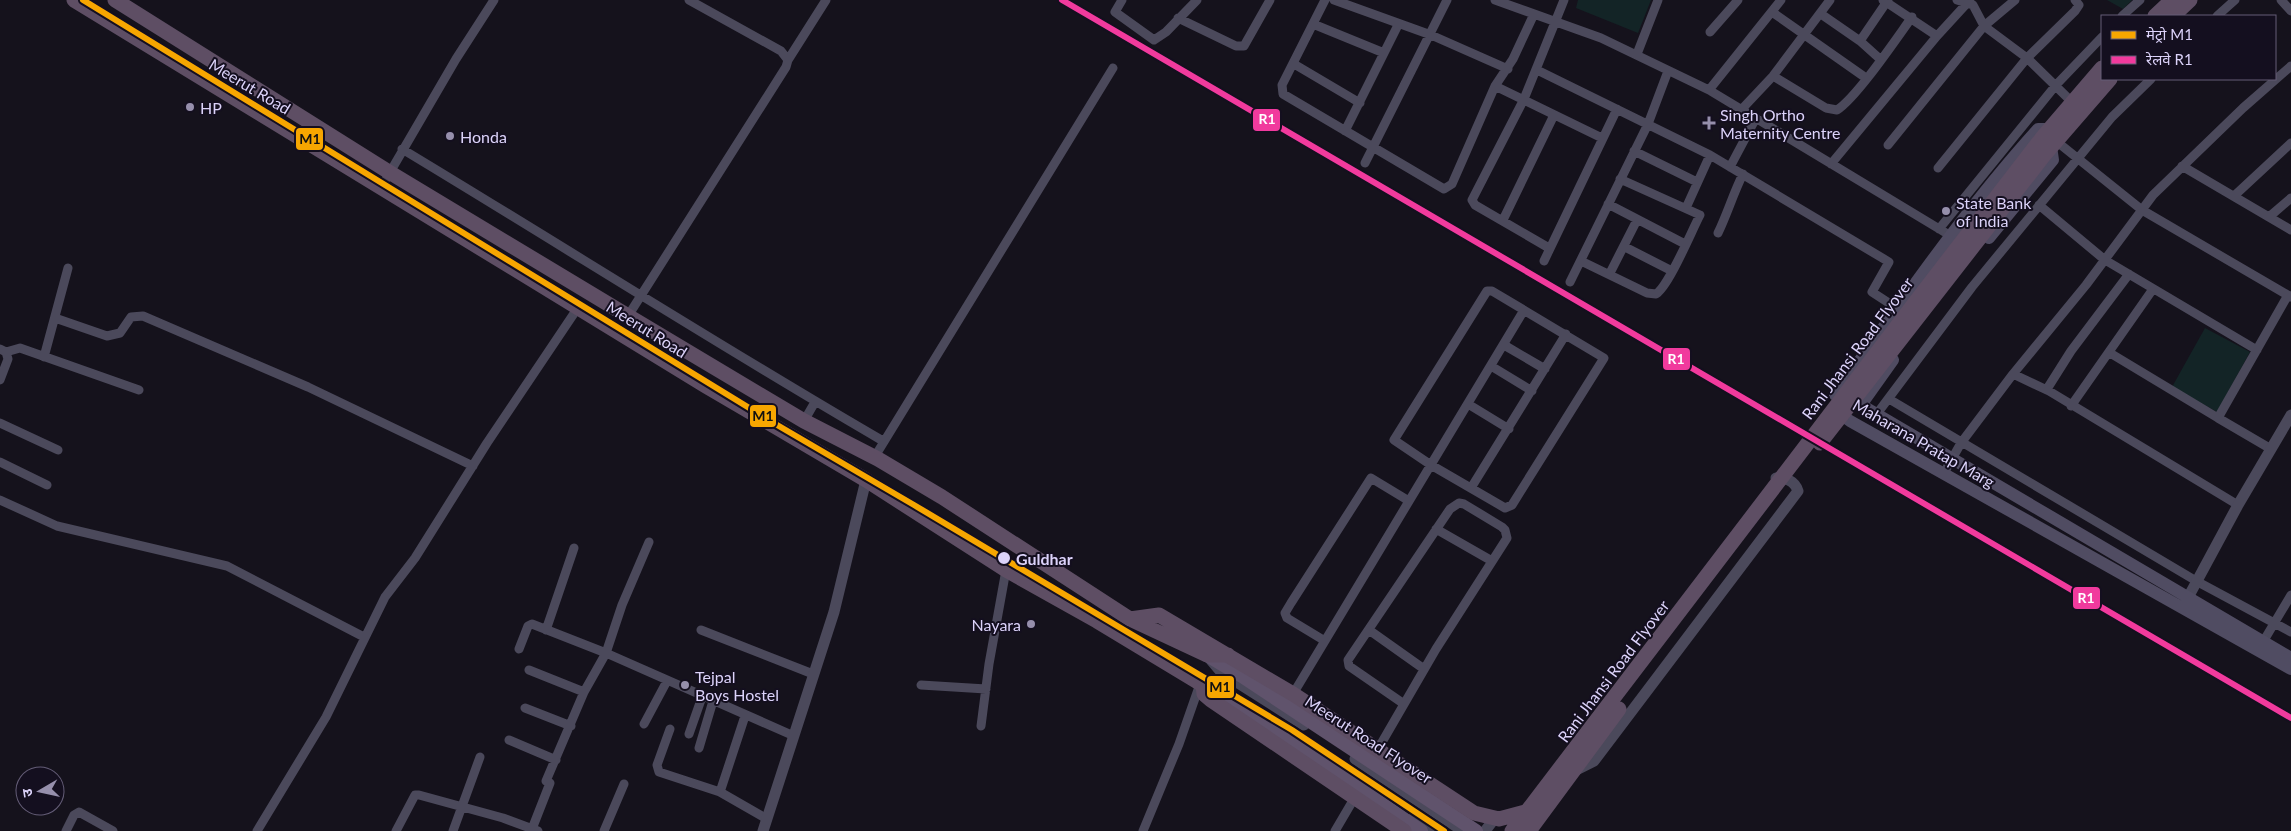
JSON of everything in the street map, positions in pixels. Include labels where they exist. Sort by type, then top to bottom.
[{"type":"highway","name":"Meerut Road","points":[[74,0],[579,306],[706,386],[866,480],[1006,570],[1121,636],[1201,685]]},
{"type":"highway","name":"Meerut Road","points":[[114,0],[389,172],[628,316],[804,421],[874,458],[988,526],[1130,619],[1207,655]]},
{"type":"highway","points":[[2155,15],[2172,0]]},
{"type":"highway","points":[[2173,15],[2190,0]]},
{"type":"highway","points":[[2052,139],[2072,102],[2101,69]]},
{"type":"highway","points":[[2052,139],[2109,80]]},
{"type":"highway","name":"Rani Jhansi Road Flyover","points":[[1571,765],[1712,583],[2031,162],[2052,139]]},
{"type":"highway","points":[[1121,636],[1130,619],[1159,616],[1293,694],[1468,809],[1495,818],[1507,818],[1529,811]]},
{"type":"highway","points":[[1207,655],[1228,655]]},
{"type":"highway","points":[[1201,685],[1204,694],[1211,700],[1404,831]]},
{"type":"highway","points":[[1512,831],[1571,765]]},
{"type":"highway","points":[[1529,831],[1571,765]]},
{"type":"main road","name":"Maharana Pratap Marg","points":[[2291,658],[2263,642],[2186,603],[1944,473],[1850,421],[1828,405],[1951,236],[2038,129],[2052,139],[2053,160],[1934,304],[1861,404],[1876,415],[1952,459],[2186,603],[2291,670]]},
{"type":"main road","points":[[1850,421],[1861,404]]},
{"type":"main road","name":"Meerut Road Flyover","points":[[1207,655],[1242,676],[1476,831]]},
{"type":"main road","points":[[1201,685],[1303,749],[1421,831]]},
{"type":"street","points":[[382,186],[402,149],[494,0]]},
{"type":"street","points":[[689,0],[781,52],[788,60]]},
{"type":"street","points":[[628,316],[786,67],[788,60],[826,0]]},
{"type":"street","points":[[1122,0],[1115,12],[1154,40],[1166,32],[1197,0]]},
{"type":"street","points":[[1178,18],[1236,46],[1244,46],[1270,0]]},
{"type":"street","points":[[1325,0],[1282,85],[1283,94],[1439,187],[1448,188],[1452,184],[1495,86],[1508,69],[1534,14]]},
{"type":"street","points":[[1334,0],[1398,25],[1431,35],[1508,69]]},
{"type":"street","points":[[1365,163],[1447,0]]},
{"type":"street","points":[[1495,0],[1556,20],[1637,54],[1709,90],[1951,236]]},
{"type":"street","points":[[1549,248],[1475,205],[1472,200],[1524,99],[1564,0]]},
{"type":"street","points":[[1637,54],[1658,0]]},
{"type":"street","points":[[1710,32],[1738,0]]},
{"type":"street","points":[[1709,90],[1781,0]]},
{"type":"street","points":[[1742,110],[1773,76],[1830,0]]},
{"type":"street","points":[[1957,0],[1969,2],[1973,5],[1984,26],[2027,58],[2072,102]]},
{"type":"street","points":[[1888,145],[1984,26],[2015,0]]},
{"type":"street","points":[[1938,168],[2027,58],[2075,11],[2079,5],[2075,0]]},
{"type":"street","points":[[2123,15],[2140,0]]},
{"type":"street","points":[[2218,15],[2235,0]]},
{"type":"street","points":[[2281,0],[2291,11]]},
{"type":"street","points":[[1860,41],[1886,1],[1912,17],[1937,36]]},
{"type":"street","points":[[1831,164],[1937,36],[1969,2]]},
{"type":"street","points":[[1772,12],[1806,34],[1866,78]]},
{"type":"street","points":[[1821,14],[1860,41],[1880,59]]},
{"type":"street","points":[[1773,76],[1831,110],[1842,106],[1866,78],[1912,17]]},
{"type":"street","points":[[1313,24],[1384,53]]},
{"type":"street","points":[[1345,131],[1398,25]]},
{"type":"street","points":[[1939,229],[2056,85],[2101,38]]},
{"type":"street","points":[[1294,64],[1360,103]]},
{"type":"street","points":[[2276,79],[2291,66]]},
{"type":"street","points":[[874,458],[1112,68]]},
{"type":"street","points":[[1537,70],[1710,155],[1889,262],[1872,292],[1898,309]]},
{"type":"street","points":[[1570,282],[1648,124],[1668,71]]},
{"type":"street","points":[[1876,415],[1961,302],[2039,205],[2112,118],[2150,80]]},
{"type":"street","points":[[1944,473],[1961,443],[2013,374],[2105,260],[2153,195],[2243,108],[2275,80]]},
{"type":"street","points":[[1495,86],[1602,138]]},
{"type":"street","points":[[1544,261],[1617,110]]},
{"type":"street","points":[[1503,220],[1554,114]]},
{"type":"street","points":[[1730,167],[1756,118]]},
{"type":"street","points":[[2052,139],[2142,210],[2290,296],[2218,418]]},
{"type":"street","points":[[2234,196],[2291,143]]},
{"type":"street","points":[[402,149],[583,258],[640,297],[680,318],[883,442]]},
{"type":"street","points":[[1634,151],[1697,182]]},
{"type":"street","points":[[1686,208],[1710,155]]},
{"type":"street","points":[[2182,166],[2291,230]]},
{"type":"street","points":[[1718,233],[1731,209],[1730,200],[1743,174]]},
{"type":"street","points":[[1581,261],[1610,273],[1652,295],[1660,292],[1700,215],[1620,179]]},
{"type":"street","points":[[2269,217],[2291,198]]},
{"type":"street","points":[[1608,204],[1685,244]]},
{"type":"street","points":[[2039,205],[2105,260],[2257,350]]},
{"type":"street","points":[[1610,273],[1638,220]]},
{"type":"street","points":[[1625,247],[1672,271]]},
{"type":"street","points":[[44,357],[68,268]]},
{"type":"street","points":[[2047,390],[2071,351],[2129,274]]},
{"type":"street","points":[[2071,406],[2110,353],[2153,289]]},
{"type":"street","points":[[1487,291],[1492,291],[1524,310],[1602,356],[1603,362],[1512,505],[1506,508],[1431,465],[1394,440],[1487,291]]},
{"type":"street","points":[[261,830],[326,717],[385,597],[415,558],[473,466],[579,306]]},
{"type":"street","points":[[1293,694],[1524,310]]},
{"type":"street","points":[[55,318],[107,336],[120,333],[131,317],[143,316],[308,386],[473,466]]},
{"type":"street","points":[[1471,488],[1566,334]]},
{"type":"street","points":[[1504,345],[1545,369]]},
{"type":"street","points":[[0,380],[8,359],[3,350],[20,348],[139,390]]},
{"type":"street","points":[[2110,353],[2271,449]]},
{"type":"street","points":[[1491,366],[1532,391]]},
{"type":"street","points":[[2013,374],[2047,390],[2238,505]]},
{"type":"street","points":[[1889,399],[2198,582],[2291,632]]},
{"type":"street","points":[[804,421],[815,402]]},
{"type":"street","points":[[1468,404],[1509,429]]},
{"type":"street","points":[[2186,603],[2238,505],[2291,415]]},
{"type":"street","points":[[0,423],[58,450]]},
{"type":"street","points":[[0,462],[47,485]]},
{"type":"street","points":[[1325,641],[1287,618],[1286,613],[1291,603],[1371,478],[1409,501]]},
{"type":"street","points":[[1775,478],[1787,479],[1798,491],[1594,761],[1571,765],[1578,736],[1770,484],[1775,478]]},
{"type":"street","points":[[763,831],[834,612],[866,480]]},
{"type":"street","points":[[0,500],[57,526],[227,566],[364,637]]},
{"type":"street","points":[[1378,749],[1404,704],[1424,669],[1507,538],[1505,530],[1464,504],[1454,505],[1436,529],[1348,660],[1349,666],[1404,704]]},
{"type":"street","points":[[1436,529],[1492,561]]},
{"type":"street","points":[[396,831],[415,795],[462,806],[535,830],[556,760],[584,692],[606,653],[622,605],[649,542]]},
{"type":"street","points":[[546,630],[574,548]]},
{"type":"street","points":[[981,726],[995,624],[1006,570]]},
{"type":"street","points":[[2263,642],[2291,595]]},
{"type":"street","points":[[519,649],[529,624],[606,653],[794,736]]},
{"type":"street","points":[[701,630],[813,674]]},
{"type":"street","points":[[1369,630],[1424,669]]},
{"type":"street","points":[[1207,655],[1221,672],[1463,831]]},
{"type":"street","points":[[529,670],[584,692]]},
{"type":"street","points":[[644,724],[667,681]]},
{"type":"street","points":[[921,685],[986,689]]},
{"type":"street","points":[[1143,831],[1201,685],[1212,685],[1432,831]]},
{"type":"street","points":[[688,734],[702,697]]},
{"type":"street","points":[[699,748],[713,701]]},
{"type":"street","points":[[525,708],[571,726]]},
{"type":"street","points":[[720,792],[745,716]]},
{"type":"street","points":[[670,729],[658,765],[658,772],[720,792],[767,819]]},
{"type":"street","points":[[509,740],[556,760]]},
{"type":"street","points":[[453,831],[480,757]]},
{"type":"street","points":[[604,831],[624,784]]},
{"type":"street","points":[[1335,831],[1355,797]]},
{"type":"street","points":[[66,831],[74,815],[79,812],[114,831]]},
{"type":"street","points":[[1485,831],[1495,818]]},
{"type":"shaded area","points":[[1578,0],[1651,0],[1638,33],[1576,8]]},
{"type":"shaded area","points":[[2107,0],[2132,0],[2123,9]]},
{"type":"shaded area","points":[[2205,328],[2250,352],[2217,412],[2172,387]]},
{"type":"metro line","name":"M1","points":[[83,0],[772,422],[1292,730],[1444,831]]},
{"type":"rail line","name":"R1","points":[[1062,0],[2291,718]]},
{"type":"place","name":"HP","points":[[190,107]]},
{"type":"place","name":"Singh Ortho Maternity Centre","points":[[1709,123]]},
{"type":"place","name":"Honda","points":[[450,136]]},
{"type":"place","name":"State Bank of India","points":[[1946,211]]},
{"type":"place","name":"Guldhar","points":[[1004,558]]},
{"type":"place","name":"Nayara","points":[[1031,624]]},
{"type":"place","name":"Tejpal Boys Hostel","points":[[685,685]]}]
